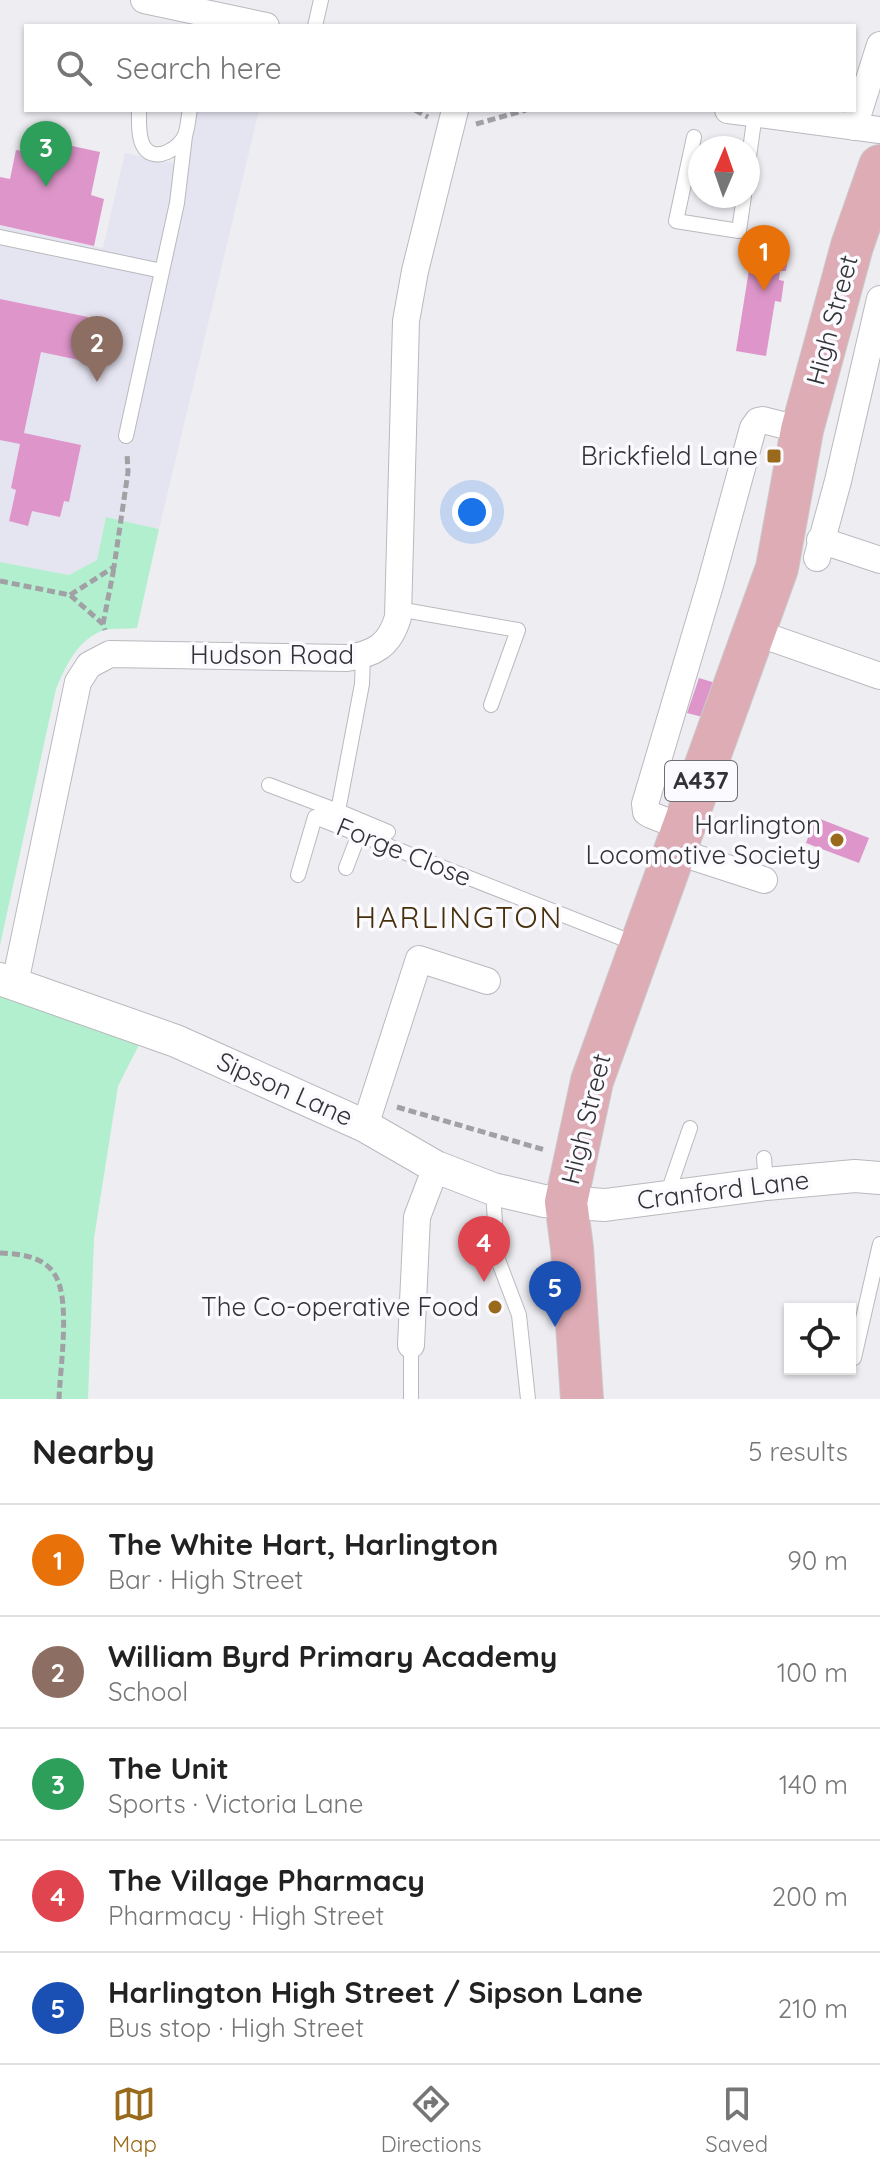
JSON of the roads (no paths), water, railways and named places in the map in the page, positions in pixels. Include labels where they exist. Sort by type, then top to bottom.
[{"type":"main road","name":"High Street","points":[[582,1399],[566,1202],[592,1081],[777,568],[802,430],[852,246],[879,171]]},
{"type":"street","points":[[144,0],[258,24]]},
{"type":"street","points":[[854,127],[880,45]]},
{"type":"street","name":"Hudson Road","points":[[7,981],[78,682],[89,665],[110,654],[347,658],[374,652],[391,634],[398,609],[406,321],[415,271],[455,112]]},
{"type":"street","points":[[742,112],[880,130]]},
{"type":"street","points":[[880,299],[838,481],[818,549],[880,560]]},
{"type":"street","points":[[764,880],[680,840],[646,812],[645,804],[753,428],[763,420],[802,430]]},
{"type":"street","points":[[754,632],[880,676]]},
{"type":"street","points":[[369,1113],[419,959],[487,981]]},
{"type":"street","name":"Sipson Lane","points":[[7,981],[369,1113],[436,1167],[493,1189],[544,1201],[566,1202]]},
{"type":"street","points":[[411,1345],[417,1217],[436,1167]]},
{"type":"street","name":"Cranford Lane","points":[[566,1202],[605,1205],[667,1197],[765,1171],[880,1178]]},
{"type":"lane","points":[[315,24],[321,0]]},
{"type":"lane","points":[[139,112],[142,141],[149,152],[169,152],[185,136]]},
{"type":"lane","points":[[126,436],[177,203],[190,112]]},
{"type":"lane","points":[[752,136],[755,114]]},
{"type":"lane","points":[[688,165],[676,221],[739,231],[742,208]]},
{"type":"lane","points":[[0,237],[162,271]]},
{"type":"lane","points":[[398,609],[518,630],[491,705]]},
{"type":"lane","points":[[338,811],[362,684],[363,656]]},
{"type":"lane","points":[[269,785],[388,832]]},
{"type":"lane","name":"Forge Close","points":[[298,875],[315,817],[639,945]]},
{"type":"lane","points":[[346,868],[359,834]]},
{"type":"lane","points":[[667,1197],[690,1128]]},
{"type":"lane","points":[[493,1189],[497,1257],[519,1315],[528,1399]]},
{"type":"lane","points":[[856,1349],[880,1244]]},
{"type":"lane","points":[[411,1345],[411,1399]]},
{"type":"place","name":"The Unit","points":[[46,187]]},
{"type":"place","name":"The White Hart, Harlington","points":[[764,291]]},
{"type":"place","name":"William Byrd Primary Academy","points":[[97,382]]},
{"type":"place","name":"Brickfield Lane","points":[[774,456]]},
{"type":"place","name":"Harlington Locomotive Society","points":[[837,840]]},
{"type":"place","name":"The Village Pharmacy","points":[[484,1282]]},
{"type":"place","name":"The Co-operative Food","points":[[495,1307]]},
{"type":"place","name":"Harlington High Street / Sipson Lane","points":[[555,1327]]},
{"type":"district","name":"HARLINGTON","points":[[459,918]]}]
